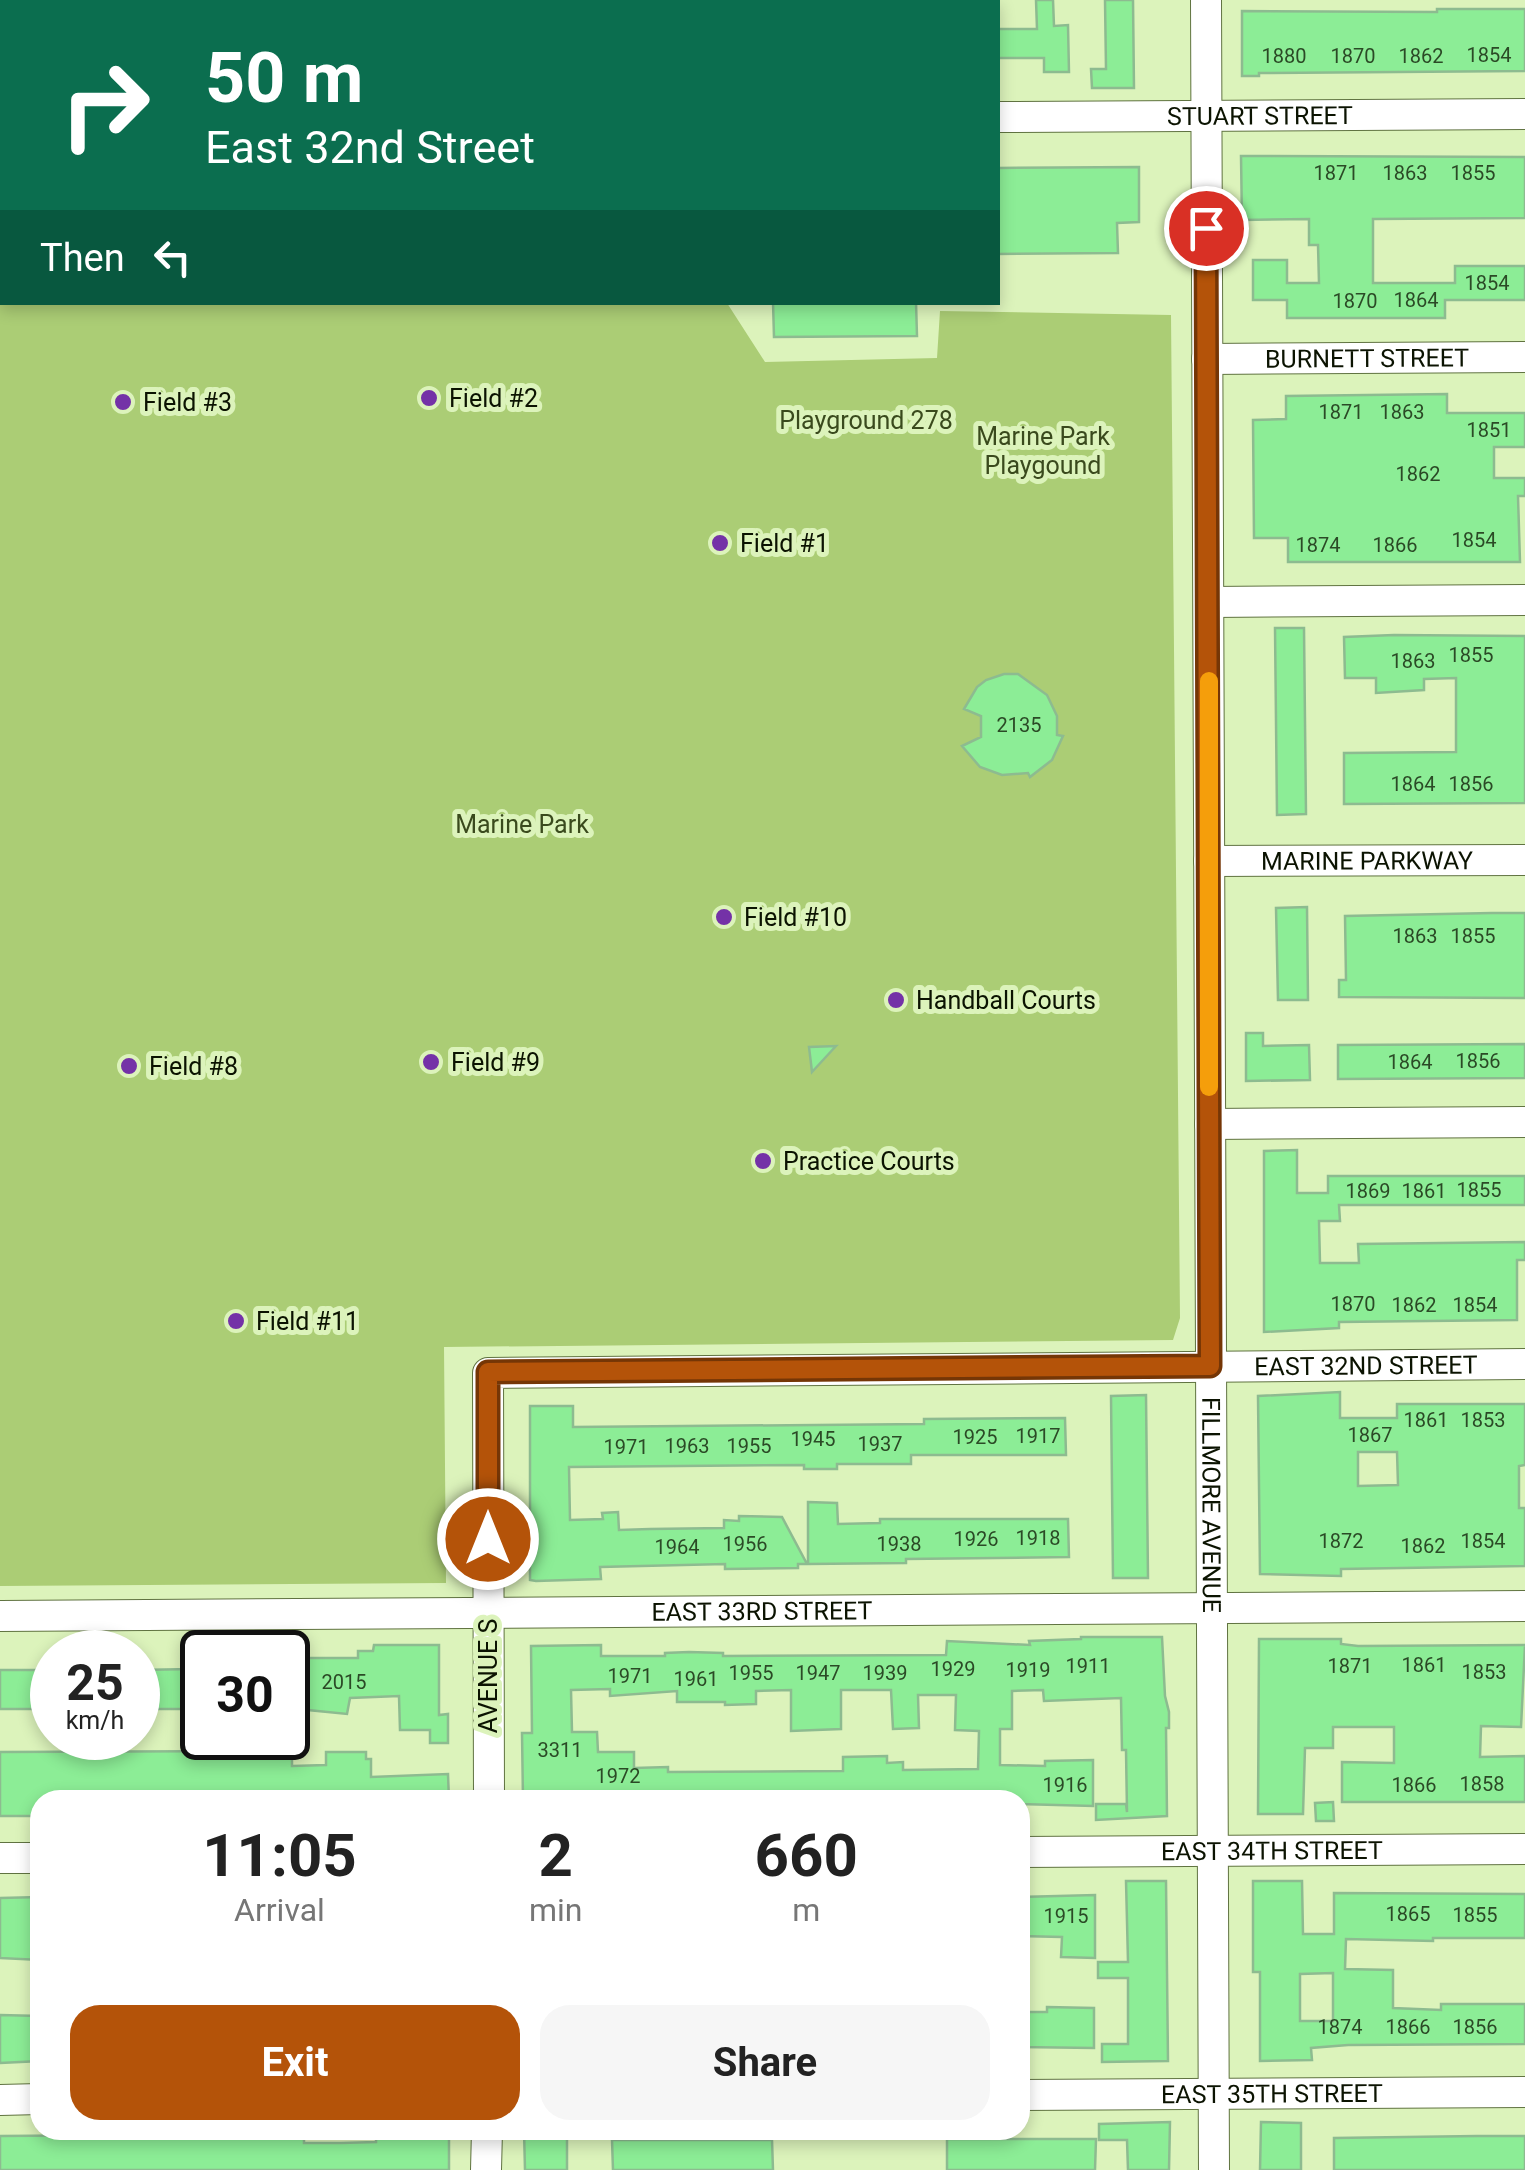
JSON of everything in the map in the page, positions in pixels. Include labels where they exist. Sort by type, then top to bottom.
[{"type":"street","name":"FILLMORE AVENUE","points":[[1206,0],[1214,2170]]},
{"type":"street","name":"STUART STREET","points":[[1000,117],[1525,114]]},
{"type":"street","name":"BURNETT STREET","points":[[1207,359],[1525,358]]},
{"type":"street","points":[[1210,602],[1525,600]]},
{"type":"street","name":"MARINE PARKWAY","points":[[1209,861],[1525,860]]},
{"type":"street","points":[[1210,1124],[1525,1122]]},
{"type":"street","name":"EAST 32ND STREET","points":[[488,1372],[1525,1364]]},
{"type":"street","name":"AVENUE S","points":[[488,1372],[489,1790]]},
{"type":"street","name":"EAST 33RD STREET","points":[[0,1616],[1525,1606]]},
{"type":"street","name":"EAST 34TH STREET","points":[[1030,1852],[1525,1849]]},
{"type":"street","points":[[0,1858],[30,1858]]},
{"type":"street","name":"EAST 35TH STREET","points":[[1030,2094],[1525,2092]]},
{"type":"street","points":[[0,2100],[30,2100]]},
{"type":"street","points":[[486,2140],[486,2170]]},
{"type":"green space","name":"Marine Park","points":[[0,305],[728,305],[765,362],[937,358],[940,311],[1171,315],[1180,1318],[1173,1340],[444,1347],[446,1583],[0,1586]]},
{"type":"building","points":[[1036,0],[1053,0],[1054,26],[1068,25],[1069,72],[1044,72],[1044,58],[1000,58],[1000,29],[1037,29]]},
{"type":"building","points":[[1105,0],[1133,0],[1134,88],[1092,88],[1091,69],[1106,69]]},
{"type":"building","points":[[1525,9],[1525,71],[1242,76],[1242,11]]},
{"type":"building","points":[[1241,156],[1525,157],[1525,218],[1373,219],[1373,283],[1455,283],[1455,266],[1525,266],[1525,300],[1445,300],[1445,318],[1287,318],[1287,300],[1253,300],[1253,260],[1287,260],[1287,283],[1319,283],[1318,245],[1309,245],[1309,219],[1242,220]]},
{"type":"building","points":[[1139,167],[1139,222],[1117,223],[1118,253],[1000,254],[1000,168]]},
{"type":"building","points":[[773,305],[916,305],[917,336],[774,337]]},
{"type":"building","points":[[1447,394],[1447,413],[1525,413],[1525,447],[1494,447],[1494,478],[1525,478],[1525,496],[1518,496],[1520,562],[1288,562],[1288,538],[1254,538],[1253,420],[1286,419],[1286,396]]},
{"type":"building","points":[[1275,628],[1304,628],[1306,814],[1277,815]]},
{"type":"building","points":[[1525,636],[1525,803],[1344,804],[1344,753],[1456,752],[1456,678],[1424,679],[1424,690],[1376,693],[1376,678],[1345,678],[1344,637]]},
{"type":"building","points":[[1004,674],[1018,674],[1047,695],[1057,716],[1057,735],[1063,736],[1052,760],[1030,777],[1028,773],[1002,775],[980,767],[962,746],[981,737],[981,716],[964,709],[977,687]]},
{"type":"building","points":[[1307,907],[1308,1000],[1278,1000],[1276,908]]},
{"type":"building","points":[[1525,913],[1525,998],[1339,997],[1339,980],[1346,980],[1345,916]]},
{"type":"building","points":[[1246,1033],[1263,1033],[1263,1046],[1309,1045],[1310,1080],[1246,1081]]},
{"type":"building","points":[[1525,1044],[1525,1078],[1338,1079],[1338,1045]]},
{"type":"building","points":[[836,1046],[812,1072],[809,1047]]},
{"type":"building","points":[[1297,1150],[1297,1193],[1328,1193],[1328,1176],[1525,1176],[1525,1205],[1339,1205],[1340,1221],[1319,1221],[1320,1263],[1359,1263],[1358,1244],[1525,1242],[1525,1260],[1517,1260],[1517,1320],[1339,1322],[1339,1328],[1264,1332],[1264,1151]]},
{"type":"building","points":[[1340,1392],[1340,1418],[1397,1418],[1397,1404],[1525,1404],[1525,1465],[1519,1466],[1519,1508],[1525,1508],[1525,1566],[1341,1569],[1341,1576],[1260,1574],[1258,1396]],"holes":[[[1358,1452],[1397,1452],[1398,1485],[1358,1486]]]},
{"type":"building","points":[[1146,1395],[1148,1578],[1113,1578],[1111,1396]]},
{"type":"building","points":[[530,1406],[573,1406],[573,1427],[924,1424],[924,1419],[1065,1418],[1066,1455],[911,1455],[911,1464],[837,1464],[837,1469],[804,1469],[804,1465],[569,1467],[570,1520],[603,1519],[602,1513],[618,1512],[619,1530],[724,1528],[724,1520],[739,1521],[739,1516],[782,1517],[807,1564],[798,1564],[798,1568],[725,1569],[725,1564],[600,1567],[601,1579],[536,1581],[530,1580]]},
{"type":"building","points":[[808,1502],[837,1503],[838,1524],[880,1523],[880,1519],[1068,1519],[1069,1557],[808,1564]]},
{"type":"building","points":[[1162,1637],[1169,1712],[1167,1816],[1096,1820],[1096,1804],[1126,1804],[1127,1812],[1121,1698],[1044,1701],[1043,1690],[1012,1691],[1012,1729],[1000,1729],[1000,1765],[1045,1766],[1045,1761],[1093,1760],[1093,1806],[1030,1804],[1030,1790],[523,1790],[522,1733],[532,1733],[531,1646],[601,1645],[601,1656],[689,1652],[723,1656],[946,1655],[947,1641],[1030,1645],[1029,1641]],"holes":[[[610,1689],[610,1696],[677,1691],[677,1702],[725,1705],[756,1704],[756,1691],[791,1690],[791,1731],[841,1729],[841,1690],[891,1690],[893,1729],[919,1728],[918,1695],[956,1695],[955,1730],[979,1731],[978,1769],[903,1770],[903,1762],[887,1763],[887,1756],[843,1757],[843,1771],[668,1772],[668,1767],[634,1768],[634,1752],[598,1752],[597,1732],[572,1732],[571,1690]]]},
{"type":"building","points":[[1259,1639],[1341,1639],[1341,1644],[1358,1646],[1525,1645],[1521,1727],[1481,1726],[1480,1757],[1525,1756],[1525,1802],[1342,1802],[1342,1762],[1394,1763],[1394,1727],[1333,1727],[1333,1748],[1305,1748],[1303,1814],[1258,1814]]},
{"type":"building","points":[[374,1645],[439,1645],[439,1715],[448,1714],[448,1743],[430,1743],[430,1730],[400,1730],[399,1696],[350,1698],[347,1714],[310,1710],[310,1658],[358,1658],[358,1651],[373,1651]]},
{"type":"building","points":[[180,1669],[180,1709],[160,1709],[160,1670]]},
{"type":"building","points":[[0,1670],[30,1670],[30,1709],[0,1709]]},
{"type":"building","points":[[160,1751],[180,1751],[180,1760],[292,1760],[292,1766],[326,1765],[326,1752],[366,1752],[366,1759],[371,1759],[371,1777],[448,1774],[449,1790],[30,1790],[30,1816],[0,1816],[0,1752],[30,1752],[30,1760],[160,1760]]},
{"type":"building","points":[[1333,1802],[1334,1821],[1316,1821],[1315,1803]]},
{"type":"building","points":[[1126,1881],[1166,1881],[1168,2061],[1102,2062],[1102,2044],[1128,2044],[1128,1978],[1098,1978],[1098,1962],[1128,1962]]},
{"type":"building","points":[[1253,1881],[1302,1881],[1303,1934],[1334,1934],[1334,1893],[1525,1894],[1525,1938],[1346,1939],[1345,1969],[1393,1970],[1393,2008],[1441,2010],[1441,2004],[1525,2004],[1525,2044],[1348,2045],[1311,2048],[1312,2060],[1260,2061],[1260,1972],[1253,1972]],"holes":[[[1333,1973],[1333,2021],[1300,2021],[1300,1974]]]},
{"type":"building","points":[[1095,1895],[1095,1958],[1061,1957],[1062,1937],[1030,1936],[1030,1897]]},
{"type":"building","points":[[30,1897],[30,1960],[0,1958],[0,1898]]},
{"type":"building","points":[[1047,2007],[1094,2008],[1094,2048],[1030,2047],[1030,2012],[1047,2012]]},
{"type":"building","points":[[0,2015],[30,2016],[30,2062],[0,2063]]},
{"type":"building","points":[[1170,2122],[1169,2170],[1128,2170],[1127,2140],[1099,2140],[1099,2124]]},
{"type":"building","points":[[1261,2122],[1301,2123],[1301,2170],[1260,2170]]},
{"type":"building","points":[[0,2136],[30,2136],[30,2140],[449,2140],[449,2170],[0,2170]]},
{"type":"building","points":[[1525,2136],[1525,2170],[1334,2170],[1334,2138]]},
{"type":"building","points":[[1096,2139],[1095,2170],[947,2170],[947,2140]]},
{"type":"building","points":[[524,2140],[567,2140],[567,2170],[525,2170]]},
{"type":"building","points":[[612,2140],[772,2140],[773,2170],[613,2170]]},
{"type":"slow traffic","points":[[1209,681],[1209,1087]]},
{"type":"place","name":"Field #2","points":[[429,398]]},
{"type":"place","name":"Field #3","points":[[123,402]]},
{"type":"place","name":"Field #1","points":[[720,543]]},
{"type":"place","name":"Field #10","points":[[724,917]]},
{"type":"place","name":"Handball Courts","points":[[896,1000]]},
{"type":"place","name":"Field #9","points":[[431,1062]]},
{"type":"place","name":"Field #8","points":[[129,1066]]},
{"type":"place","name":"Practice Courts","points":[[763,1161]]},
{"type":"place","name":"Field #11","points":[[236,1321]]},
{"type":"route","points":[[488,1539],[488,1372],[1210,1366],[1206,228]]},
{"type":"park label","name":"Playground 278","points":[[866,420]]},
{"type":"park label","name":"Marine Park Playgound","points":[[1043,450]]}]
